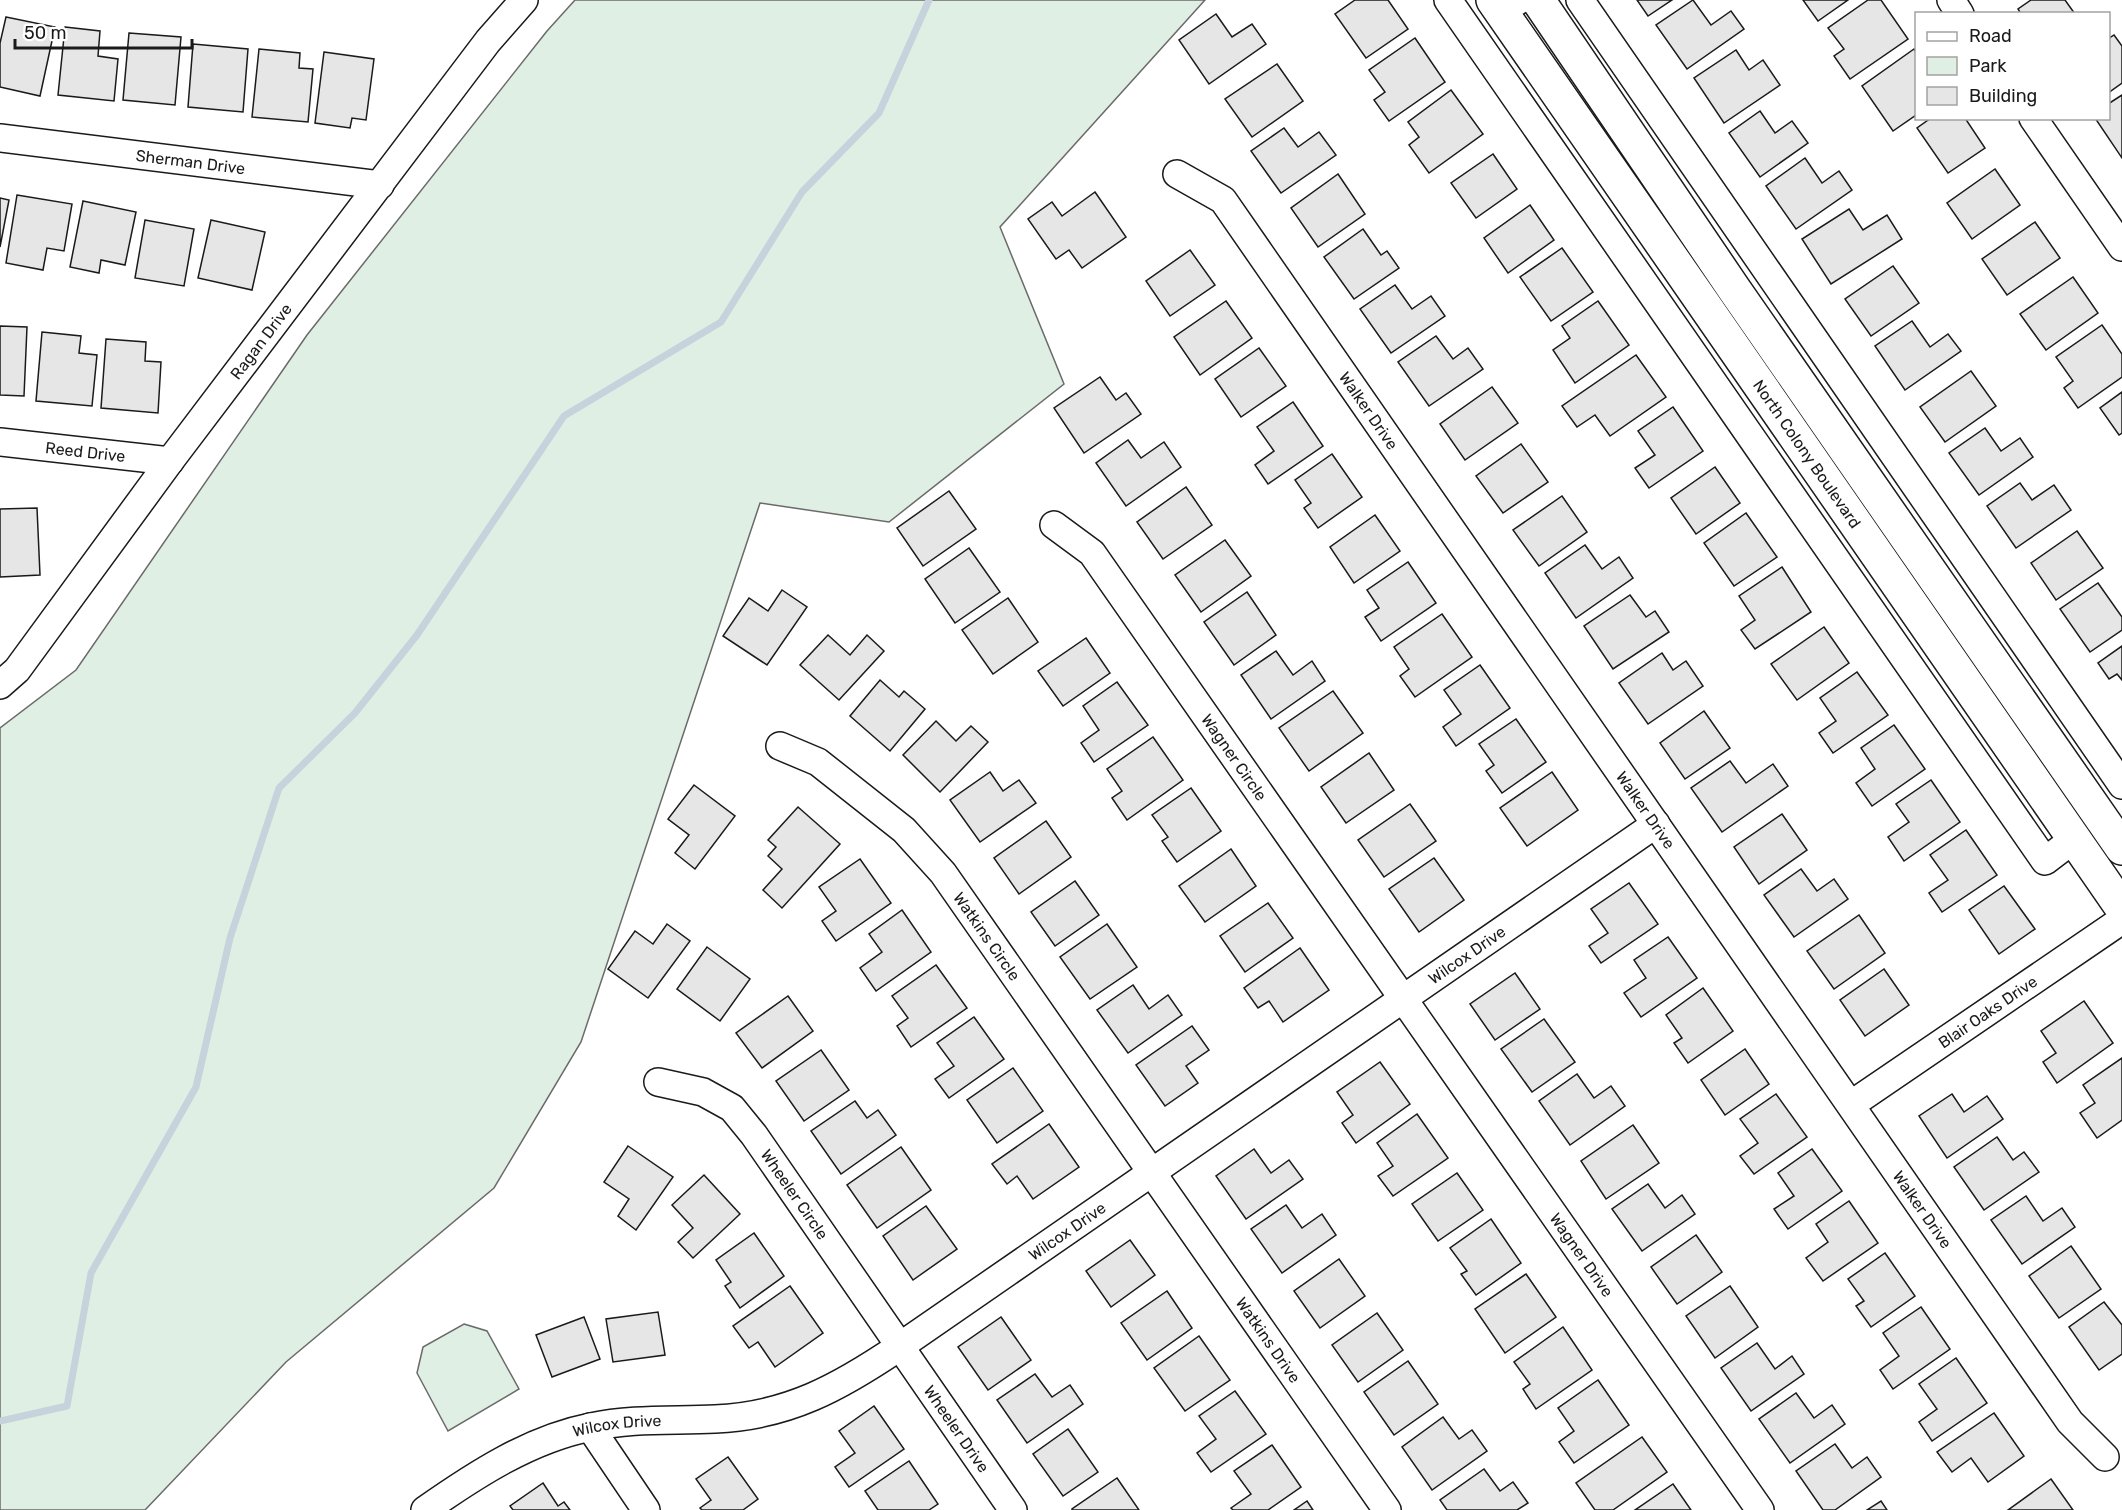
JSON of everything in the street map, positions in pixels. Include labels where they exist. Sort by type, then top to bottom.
[{"type":"main road","points":[[1538,0],[1734,289],[2120,840]]},
{"type":"main road","name":"North Colony Boulevard","points":[[1504,4],[2122,908]]},
{"type":"street","name":"Ragan Drive","points":[[0,685],[17,670],[170,461],[488,41],[524,0]]},
{"type":"street","points":[[1449,0],[2045,861],[2074,839]]},
{"type":"street","points":[[1580,0],[2122,785]]},
{"type":"street","points":[[2034,120],[2122,247]]},
{"type":"street","name":"Sherman Drive","points":[[0,138],[380,185]]},
{"type":"street","name":"Walker Drive","points":[[1177,174],[1223,200],[1852,1104],[2070,1422],[2105,1457]]},
{"type":"street","name":"Reed Drive","points":[[0,442],[170,461]]},
{"type":"street","name":"Wagner Circle","points":[[1054,525],[1092,553],[1404,998]]},
{"type":"street","name":"Watkins Circle","points":[[780,746],[818,762],[904,830],[943,873],[1151,1171]]},
{"type":"street","name":"Wilcox Drive","points":[[425,1510],[501,1462],[546,1440],[590,1427],[628,1421],[717,1419],[790,1406],[818,1396],[899,1347],[1656,824]]},
{"type":"street","name":"Blair Oaks Drive","points":[[1852,1104],[2122,920]]},
{"type":"street","name":"Wagner Drive","points":[[1404,998],[1760,1510]]},
{"type":"street","name":"Wheeler Circle","points":[[658,1082],[702,1092],[732,1108],[754,1135],[899,1347]]},
{"type":"street","name":"Watkins Drive","points":[[1151,1171],[1387,1510]]},
{"type":"street","name":"Wheeler Drive","points":[[899,1347],[1013,1510]]},
{"type":"street","points":[[590,1427],[646,1510]]},
{"type":"green space","points":[[575,0],[1205,0],[1000,227],[1064,384],[889,522],[760,503],[581,1042],[494,1188],[286,1362],[145,1510],[0,1510],[0,728],[76,670],[307,335],[547,31]]},
{"type":"green space","points":[[464,1324],[487,1331],[519,1389],[448,1431],[417,1373],[423,1347]]},
{"type":"building","points":[[1355,0],[1388,0],[1408,29],[1366,58],[1335,14]]},
{"type":"building","points":[[1637,0],[1672,0],[1648,16]]},
{"type":"building","points":[[1693,0],[1711,25],[1731,11],[1744,29],[1687,69],[1656,25]]},
{"type":"building","points":[[1803,0],[1848,0],[1818,21]]},
{"type":"building","points":[[1868,0],[1881,0],[1908,39],[1850,79],[1834,56],[1844,49],[1828,28]]},
{"type":"building","points":[[2031,0],[2065,0],[2074,12],[2020,12],[2018,9]]},
{"type":"building","points":[[1216,14],[1232,37],[1252,24],[1266,44],[1209,84],[1179,40]]},
{"type":"building","points":[[6,17],[55,27],[40,96],[0,87],[0,43]]},
{"type":"building","points":[[65,27],[100,31],[98,56],[118,59],[114,101],[58,95]]},
{"type":"building","points":[[129,33],[181,37],[175,105],[123,100]]},
{"type":"building","points":[[2114,35],[2122,46],[2122,83],[2110,92],[2110,38]]},
{"type":"building","points":[[1415,38],[1445,82],[1389,121],[1374,100],[1385,92],[1369,70]]},
{"type":"building","points":[[193,44],[248,49],[243,112],[188,107]]},
{"type":"building","points":[[259,49],[300,53],[299,68],[313,69],[308,122],[252,117]]},
{"type":"building","points":[[1914,49],[1915,116],[1893,131],[1862,86]]},
{"type":"building","points":[[1736,50],[1749,70],[1763,60],[1780,85],[1724,123],[1694,78]]},
{"type":"building","points":[[324,52],[374,59],[366,120],[352,118],[350,128],[315,123]]},
{"type":"building","points":[[1277,64],[1303,101],[1252,137],[1225,99]]},
{"type":"building","points":[[1451,90],[1483,134],[1429,173],[1409,145],[1419,137],[1408,122]]},
{"type":"building","points":[[2122,95],[2122,158],[2096,120],[2110,120],[2110,103]]},
{"type":"building","points":[[1760,111],[1775,133],[1792,121],[1808,143],[1760,177],[1729,133]]},
{"type":"building","points":[[1928,120],[1966,120],[1985,148],[1948,173],[1917,128]]},
{"type":"building","points":[[1284,128],[1298,147],[1319,132],[1336,155],[1281,193],[1251,151]]},
{"type":"building","points":[[1493,154],[1517,189],[1476,218],[1451,183]]},
{"type":"building","points":[[1805,158],[1822,183],[1839,171],[1852,190],[1796,229],[1766,186]]},
{"type":"building","points":[[1995,169],[2020,205],[1972,239],[1947,203]]},
{"type":"building","points":[[1338,174],[1365,214],[1318,247],[1291,208]]},
{"type":"building","points":[[1095,192],[1126,237],[1082,268],[1069,250],[1056,259],[1028,219],[1052,202],[1062,216]]},
{"type":"building","points":[[17,195],[72,204],[64,251],[47,248],[43,270],[6,263]]},
{"type":"building","points":[[0,198],[9,200],[0,247]]},
{"type":"building","points":[[83,201],[136,212],[125,265],[101,260],[99,273],[70,267]]},
{"type":"building","points":[[1530,205],[1554,240],[1508,273],[1484,238]]},
{"type":"building","points":[[1849,209],[1863,230],[1887,215],[1902,239],[1831,284],[1802,239]]},
{"type":"building","points":[[145,220],[194,229],[184,286],[135,278]]},
{"type":"building","points":[[211,220],[265,232],[252,290],[198,278]]},
{"type":"building","points":[[2035,222],[2060,258],[2007,295],[1982,259]]},
{"type":"building","points":[[1363,229],[1381,255],[1387,251],[1399,268],[1354,299],[1324,257]]},
{"type":"building","points":[[1562,248],[1593,292],[1551,321],[1520,277]]},
{"type":"building","points":[[1190,250],[1215,285],[1170,316],[1146,281]]},
{"type":"building","points":[[1893,266],[1919,303],[1871,336],[1845,299]]},
{"type":"building","points":[[2073,277],[2098,313],[2046,350],[2020,314]]},
{"type":"building","points":[[1395,285],[1412,309],[1431,296],[1445,316],[1391,353],[1360,309]]},
{"type":"building","points":[[1226,301],[1252,338],[1200,375],[1174,337]]},
{"type":"building","points":[[1598,301],[1629,345],[1575,383],[1553,350],[1570,338],[1562,326]]},
{"type":"building","points":[[1912,321],[1930,347],[1948,334],[1961,351],[1905,390],[1875,346]]},
{"type":"building","points":[[2102,325],[2122,354],[2122,377],[2078,408],[2064,388],[2073,381],[2056,357]]},
{"type":"building","points":[[0,326],[27,327],[24,396],[0,395]]},
{"type":"building","points":[[42,332],[81,336],[79,353],[97,355],[92,406],[36,401]]},
{"type":"building","points":[[1436,336],[1453,359],[1468,348],[1483,369],[1429,406],[1398,362]]},
{"type":"building","points":[[106,339],[146,342],[145,361],[161,362],[158,413],[101,408]]},
{"type":"building","points":[[1259,348],[1286,386],[1241,417],[1215,379]]},
{"type":"building","points":[[1636,355],[1666,397],[1610,436],[1595,415],[1577,427],[1562,406]]},
{"type":"building","points":[[1971,371],[1996,406],[1945,442],[1920,407]]},
{"type":"building","points":[[1100,377],[1116,400],[1126,393],[1141,414],[1084,453],[1054,408]]},
{"type":"building","points":[[1492,387],[1518,423],[1465,460],[1440,424]]},
{"type":"building","points":[[2122,392],[2122,433],[2119,435],[2100,408]]},
{"type":"building","points":[[1293,402],[1323,446],[1268,484],[1255,465],[1274,451],[1257,427]]},
{"type":"building","points":[[1673,407],[1703,451],[1649,488],[1635,468],[1655,455],[1638,431]]},
{"type":"building","points":[[1985,428],[2001,451],[2020,438],[2033,457],[1979,495],[1949,453]]},
{"type":"building","points":[[1128,440],[1141,458],[1164,442],[1181,467],[1126,506],[1096,463]]},
{"type":"building","points":[[1521,444],[1548,482],[1503,513],[1476,476]]},
{"type":"building","points":[[1332,454],[1362,497],[1318,528],[1304,508],[1311,503],[1295,480]]},
{"type":"building","points":[[1715,467],[1740,503],[1696,534],[1671,498]]},
{"type":"building","points":[[2020,483],[2032,500],[2054,485],[2071,510],[2016,548],[1987,506]]},
{"type":"building","points":[[1186,487],[1212,525],[1163,559],[1137,522]]},
{"type":"building","points":[[949,491],[976,529],[923,566],[897,528]]},
{"type":"building","points":[[1562,496],[1587,532],[1539,566],[1513,530]]},
{"type":"building","points":[[37,508],[40,575],[0,577],[0,509]]},
{"type":"building","points":[[1746,513],[1777,557],[1734,586],[1704,543]]},
{"type":"building","points":[[1375,515],[1400,551],[1354,583],[1330,547]]},
{"type":"building","points":[[2077,531],[2103,568],[2056,600],[2031,563]]},
{"type":"building","points":[[1225,540],[1251,576],[1201,612],[1175,575]]},
{"type":"building","points":[[1585,545],[1602,569],[1619,557],[1633,578],[1576,618],[1545,573]]},
{"type":"building","points":[[969,548],[1000,592],[955,623],[925,579]]},
{"type":"building","points":[[1408,562],[1436,603],[1381,641],[1365,617],[1379,608],[1367,590]]},
{"type":"building","points":[[1782,567],[1811,612],[1755,649],[1741,630],[1755,620],[1739,596]]},
{"type":"building","points":[[2098,583],[2122,617],[2122,630],[2090,652],[2060,609]]},
{"type":"building","points":[[782,590],[807,607],[767,665],[723,636],[749,598],[768,611]]},
{"type":"building","points":[[1247,592],[1276,635],[1234,665],[1204,622]]},
{"type":"building","points":[[1630,595],[1646,617],[1655,611],[1669,632],[1613,669],[1584,626]]},
{"type":"building","points":[[1008,598],[1038,642],[993,674],[962,630]]},
{"type":"building","points":[[1442,614],[1472,657],[1415,697],[1400,676],[1409,669],[1394,647]]},
{"type":"building","points":[[1824,627],[1849,663],[1797,700],[1771,664]]},
{"type":"building","points":[[828,635],[850,655],[867,635],[884,651],[839,700],[800,665]]},
{"type":"building","points":[[1086,638],[1110,673],[1063,706],[1038,671]]},
{"type":"building","points":[[2122,646],[2122,680],[2117,674],[2109,679],[2098,663]]},
{"type":"building","points":[[1276,651],[1293,675],[1312,661],[1325,681],[1271,719],[1241,675]]},
{"type":"building","points":[[1662,653],[1673,670],[1686,661],[1703,686],[1648,724],[1619,683]]},
{"type":"building","points":[[1480,665],[1510,708],[1456,746],[1443,727],[1461,714],[1444,690]]},
{"type":"building","points":[[1857,672],[1888,715],[1833,753],[1819,733],[1836,721],[1820,698]]},
{"type":"building","points":[[880,680],[899,697],[904,691],[925,709],[890,751],[850,716]]},
{"type":"building","points":[[1117,682],[1148,725],[1094,762],[1081,743],[1099,730],[1083,706]]},
{"type":"building","points":[[1333,691],[1363,733],[1309,771],[1279,728]]},
{"type":"building","points":[[1704,711],[1730,748],[1685,779],[1660,743]]},
{"type":"building","points":[[1516,719],[1546,762],[1502,793],[1486,771],[1494,765],[1479,744]]},
{"type":"building","points":[[936,721],[956,741],[971,726],[988,742],[940,792],[903,755]]},
{"type":"building","points":[[1894,725],[1925,769],[1872,806],[1856,783],[1875,769],[1861,748]]},
{"type":"building","points":[[1153,737],[1183,780],[1127,820],[1112,798],[1122,791],[1107,769]]},
{"type":"building","points":[[1369,753],[1394,790],[1346,823],[1321,787]]},
{"type":"building","points":[[1730,761],[1746,783],[1773,764],[1788,786],[1722,832],[1691,788]]},
{"type":"building","points":[[990,772],[1003,791],[1019,780],[1036,803],[980,842],[950,800]]},
{"type":"building","points":[[1552,772],[1578,810],[1527,846],[1500,808]]},
{"type":"building","points":[[1931,780],[1960,822],[1904,861],[1888,837],[1909,822],[1896,804]]},
{"type":"building","points":[[694,785],[735,816],[695,869],[675,853],[689,835],[668,819]]},
{"type":"building","points":[[1191,788],[1221,831],[1177,862],[1162,841],[1168,837],[1152,815]]},
{"type":"building","points":[[1410,804],[1436,841],[1384,877],[1358,840]]},
{"type":"building","points":[[798,807],[840,844],[782,908],[763,890],[782,869],[768,856],[776,847],[768,840]]},
{"type":"building","points":[[1782,814],[1807,850],[1759,884],[1734,847]]},
{"type":"building","points":[[1046,821],[1071,857],[1019,894],[994,858]]},
{"type":"building","points":[[1966,830],[1997,875],[1942,912],[1929,893],[1948,880],[1930,855]]},
{"type":"building","points":[[1231,849],[1256,886],[1205,922],[1179,886]]},
{"type":"building","points":[[1434,858],[1464,900],[1419,932],[1389,889]]},
{"type":"building","points":[[860,859],[891,903],[836,941],[822,921],[836,911],[819,887]]},
{"type":"building","points":[[1801,869],[1817,891],[1834,879],[1848,899],[1794,937],[1764,895]]},
{"type":"building","points":[[1075,881],[1099,915],[1055,946],[1031,912]]},
{"type":"building","points":[[1629,883],[1658,924],[1601,963],[1589,946],[1608,933],[1591,909]]},
{"type":"building","points":[[2004,886],[2035,929],[1999,954],[1969,910]]},
{"type":"building","points":[[1268,903],[1293,938],[1245,972],[1220,936]]},
{"type":"building","points":[[902,910],[931,952],[876,991],[860,968],[882,952],[869,934]]},
{"type":"building","points":[[1859,915],[1885,953],[1834,989],[1807,951]]},
{"type":"building","points":[[667,924],[690,941],[648,998],[608,969],[635,931],[653,944]]},
{"type":"building","points":[[1107,924],[1137,967],[1090,999],[1060,957]]},
{"type":"building","points":[[1668,937],[1697,978],[1641,1017],[1624,993],[1646,978],[1634,960]]},
{"type":"building","points":[[707,947],[750,979],[720,1021],[677,989]]},
{"type":"building","points":[[1300,948],[1329,990],[1283,1022],[1269,1001],[1258,1008],[1244,988]]},
{"type":"building","points":[[936,965],[967,1008],[911,1047],[897,1026],[908,1018],[892,996]]},
{"type":"building","points":[[1884,969],[1909,1005],[1865,1036],[1840,1000]]},
{"type":"building","points":[[1515,973],[1540,1009],[1495,1040],[1470,1004]]},
{"type":"building","points":[[1133,985],[1149,1009],[1168,995],[1182,1015],[1128,1053],[1097,1010]]},
{"type":"building","points":[[1703,988],[1733,1031],[1688,1063],[1674,1043],[1682,1038],[1666,1015]]},
{"type":"building","points":[[788,996],[813,1031],[762,1068],[736,1033]]},
{"type":"building","points":[[2084,1001],[2113,1043],[2057,1083],[2043,1062],[2056,1053],[2041,1031]]},
{"type":"building","points":[[974,1017],[1004,1059],[949,1098],[935,1079],[954,1066],[937,1043]]},
{"type":"building","points":[[1544,1019],[1575,1062],[1532,1092],[1501,1049]]},
{"type":"building","points":[[1192,1026],[1209,1050],[1186,1066],[1198,1083],[1165,1106],[1136,1065]]},
{"type":"building","points":[[1745,1049],[1769,1084],[1725,1115],[1701,1080]]},
{"type":"building","points":[[821,1050],[849,1090],[804,1121],[776,1081]]},
{"type":"building","points":[[2122,1058],[2122,1120],[2097,1138],[2080,1113],[2095,1103],[2083,1085]]},
{"type":"building","points":[[1380,1062],[1410,1104],[1356,1143],[1342,1123],[1353,1115],[1337,1092]]},
{"type":"building","points":[[1013,1068],[1043,1111],[997,1143],[967,1100]]},
{"type":"building","points":[[1577,1074],[1594,1098],[1611,1086],[1625,1106],[1570,1145],[1539,1101]]},
{"type":"building","points":[[1776,1094],[1807,1137],[1754,1174],[1740,1156],[1758,1143],[1740,1119]]},
{"type":"building","points":[[1952,1094],[1964,1112],[1987,1096],[2003,1119],[1947,1158],[1919,1116]]},
{"type":"building","points":[[855,1101],[867,1118],[878,1110],[896,1135],[841,1174],[811,1131]]},
{"type":"building","points":[[1417,1114],[1448,1158],[1393,1196],[1378,1176],[1393,1166],[1377,1143]]},
{"type":"building","points":[[1049,1124],[1079,1167],[1033,1199],[1017,1176],[1007,1184],[992,1164]]},
{"type":"building","points":[[1633,1125],[1659,1163],[1606,1199],[1581,1161]]},
{"type":"building","points":[[1997,1137],[2013,1160],[2024,1152],[2039,1172],[1984,1210],[1954,1167]]},
{"type":"building","points":[[628,1146],[673,1177],[636,1230],[618,1216],[629,1199],[604,1182]]},
{"type":"building","points":[[901,1147],[931,1190],[877,1228],[847,1185]]},
{"type":"building","points":[[1254,1149],[1271,1173],[1289,1160],[1303,1179],[1246,1219],[1216,1176]]},
{"type":"building","points":[[1812,1149],[1842,1191],[1788,1229],[1774,1209],[1794,1196],[1778,1173]]},
{"type":"building","points":[[1457,1173],[1483,1210],[1438,1241],[1412,1204]]},
{"type":"building","points":[[704,1175],[740,1214],[693,1258],[678,1242],[693,1228],[672,1205]]},
{"type":"building","points":[[1648,1184],[1665,1208],[1682,1195],[1695,1214],[1642,1251],[1612,1209]]},
{"type":"building","points":[[2026,1196],[2043,1221],[2062,1208],[2075,1227],[2022,1264],[1991,1220]]},
{"type":"building","points":[[1849,1201],[1878,1243],[1823,1281],[1806,1258],[1828,1242],[1816,1224]]},
{"type":"building","points":[[1286,1205],[1302,1228],[1322,1214],[1336,1235],[1282,1273],[1251,1229]]},
{"type":"building","points":[[926,1206],[957,1249],[913,1280],[883,1236]]},
{"type":"building","points":[[1491,1219],[1521,1263],[1476,1295],[1461,1274],[1467,1271],[1450,1248]]},
{"type":"building","points":[[754,1233],[784,1276],[740,1308],[725,1286],[731,1282],[716,1260]]},
{"type":"building","points":[[1696,1235],[1722,1272],[1677,1304],[1651,1267]]},
{"type":"building","points":[[1130,1240],[1155,1275],[1111,1307],[1086,1271]]},
{"type":"building","points":[[2071,1246],[2101,1289],[2059,1318],[2029,1276]]},
{"type":"building","points":[[1885,1253],[1915,1296],[1871,1327],[1856,1306],[1864,1301],[1848,1279]]},
{"type":"building","points":[[1339,1259],[1365,1296],[1320,1328],[1294,1291]]},
{"type":"building","points":[[1526,1274],[1556,1317],[1505,1353],[1475,1309]]},
{"type":"building","points":[[790,1286],[823,1333],[775,1367],[758,1342],[749,1348],[733,1326]]},
{"type":"building","points":[[1730,1286],[1758,1327],[1715,1358],[1686,1316]]},
{"type":"building","points":[[1167,1291],[1192,1328],[1147,1360],[1121,1323]]},
{"type":"building","points":[[2104,1302],[2122,1325],[2122,1354],[2099,1370],[2069,1327]]},
{"type":"building","points":[[1921,1307],[1950,1349],[1893,1389],[1880,1370],[1899,1356],[1883,1333]]},
{"type":"building","points":[[658,1312],[665,1355],[613,1362],[606,1319]]},
{"type":"building","points":[[1377,1313],[1403,1350],[1358,1382],[1332,1345]]},
{"type":"building","points":[[584,1317],[600,1359],[552,1377],[536,1335]]},
{"type":"building","points":[[1001,1317],[1031,1360],[988,1390],[958,1347]]},
{"type":"building","points":[[1563,1327],[1592,1370],[1536,1409],[1523,1389],[1530,1384],[1514,1362]]},
{"type":"building","points":[[1199,1336],[1230,1380],[1185,1411],[1154,1368]]},
{"type":"building","points":[[1757,1343],[1775,1369],[1792,1356],[1804,1374],[1751,1411],[1721,1368]]},
{"type":"building","points":[[1956,1358],[1987,1403],[1932,1441],[1919,1422],[1937,1409],[1919,1384]]},
{"type":"building","points":[[1408,1361],[1438,1404],[1394,1435],[1364,1392]]},
{"type":"building","points":[[1035,1374],[1052,1397],[1070,1385],[1083,1404],[1027,1443],[997,1400]]},
{"type":"building","points":[[1598,1380],[1629,1425],[1574,1463],[1559,1442],[1574,1431],[1558,1408]]},
{"type":"building","points":[[1235,1391],[1266,1434],[1211,1472],[1197,1453],[1216,1439],[1199,1416]]},
{"type":"building","points":[[1796,1393],[1814,1418],[1832,1405],[1845,1424],[1790,1463],[1759,1419]]},
{"type":"building","points":[[874,1406],[904,1449],[849,1487],[835,1467],[855,1453],[839,1431]]},
{"type":"building","points":[[1994,1413],[2024,1456],[1988,1482],[1971,1458],[1952,1472],[1937,1452]]},
{"type":"building","points":[[1443,1417],[1459,1439],[1472,1430],[1487,1451],[1432,1490],[1402,1447]]},
{"type":"building","points":[[1068,1429],[1098,1472],[1063,1496],[1033,1454]]},
{"type":"building","points":[[1642,1437],[1667,1472],[1613,1510],[1595,1510],[1576,1483]]},
{"type":"building","points":[[1835,1444],[1852,1468],[1867,1457],[1881,1477],[1835,1510],[1823,1510],[1796,1471]]},
{"type":"building","points":[[1272,1445],[1301,1487],[1268,1510],[1233,1510],[1231,1508],[1251,1494],[1234,1471]]},
{"type":"building","points":[[728,1457],[758,1499],[743,1510],[702,1510],[700,1508],[711,1500],[696,1479]]},
{"type":"building","points":[[909,1461],[938,1504],[929,1510],[878,1510],[865,1491]]},
{"type":"building","points":[[1484,1469],[1500,1491],[1513,1482],[1528,1503],[1517,1510],[1447,1510],[1440,1500]]},
{"type":"building","points":[[1117,1478],[1139,1510],[1072,1510],[1072,1509]]},
{"type":"building","points":[[2051,1479],[2073,1510],[2008,1510]]},
{"type":"building","points":[[543,1483],[558,1506],[564,1502],[570,1510],[513,1510],[510,1506]]},
{"type":"building","points":[[1673,1484],[1691,1510],[1635,1510]]},
{"type":"building","points":[[1307,1501],[1313,1510],[1294,1510]]},
{"type":"building","points":[[1881,1501],[1887,1510],[1867,1510]]},
{"type":"waterway","points":[[0,1421],[67,1406],[91,1273],[196,1087],[230,938],[279,788],[355,713],[417,635],[564,416],[721,322],[802,192],[879,113],[929,0]]}]
